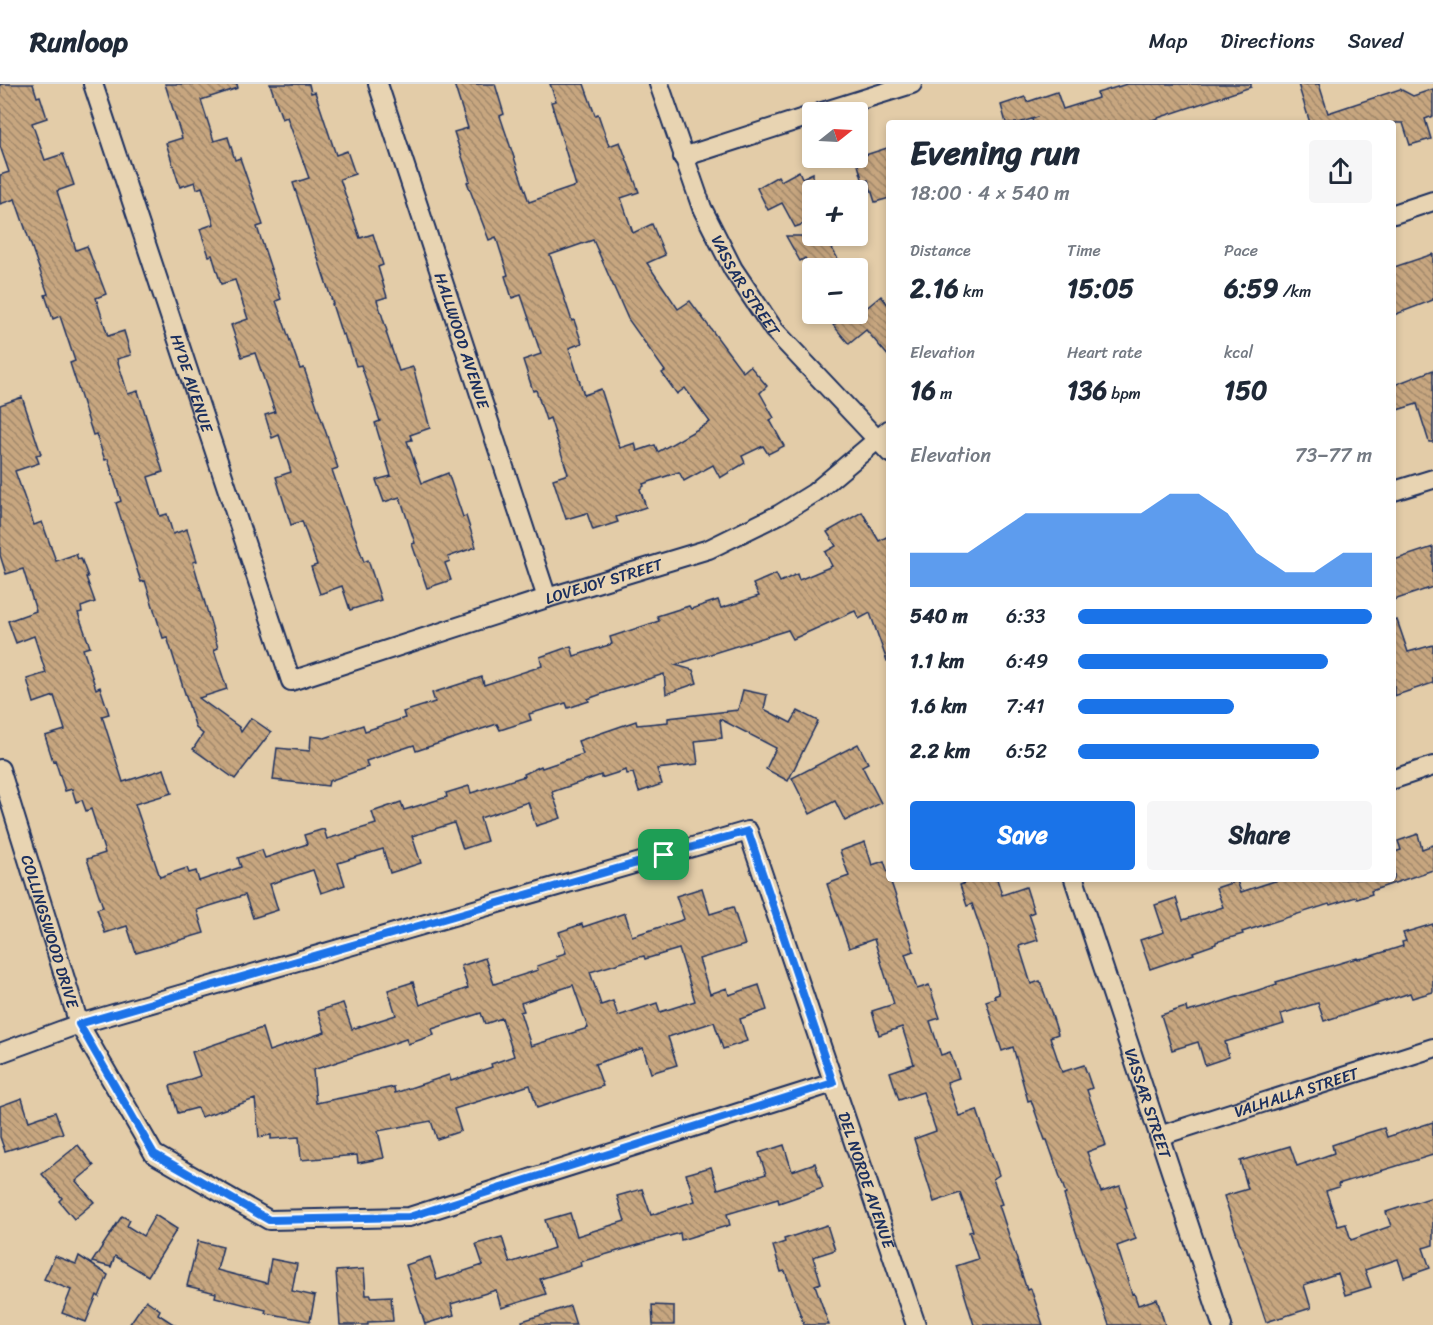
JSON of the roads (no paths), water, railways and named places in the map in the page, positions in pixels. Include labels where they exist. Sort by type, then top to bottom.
[{"type":"street","name":"HYDE AVENUE","points":[[93,84],[291,681]]},
{"type":"street","name":"HALLWOOD AVENUE","points":[[378,84],[547,598]]},
{"type":"street","name":"VASSAR STREET","points":[[659,84],[702,208],[733,269],[774,330],[886,441]]},
{"type":"street","points":[[854,102],[912,84]]},
{"type":"street","points":[[683,157],[802,119]]},
{"type":"street","points":[[1396,213],[1433,201]]},
{"type":"street","name":"LOVEJOY STREET","points":[[291,681],[547,598],[710,549],[780,514],[814,493],[886,441]]},
{"type":"street","points":[[1396,490],[1433,479]]},
{"type":"street","points":[[1396,778],[1433,766]]},
{"type":"street","name":"COLLINGSWOOD DRIVE","points":[[0,769],[79,1024],[154,1154],[269,1220],[409,1217],[833,1083]]},
{"type":"street","name":"DEL NORDE AVENUE","points":[[79,1024],[748,831],[916,1325]]},
{"type":"street","name":"VASSAR STREET","points":[[1078,882],[1222,1325]]},
{"type":"street","points":[[0,1053],[79,1024]]},
{"type":"street","name":"VALHALLA STREET","points":[[1159,1136],[1433,1048]]}]
